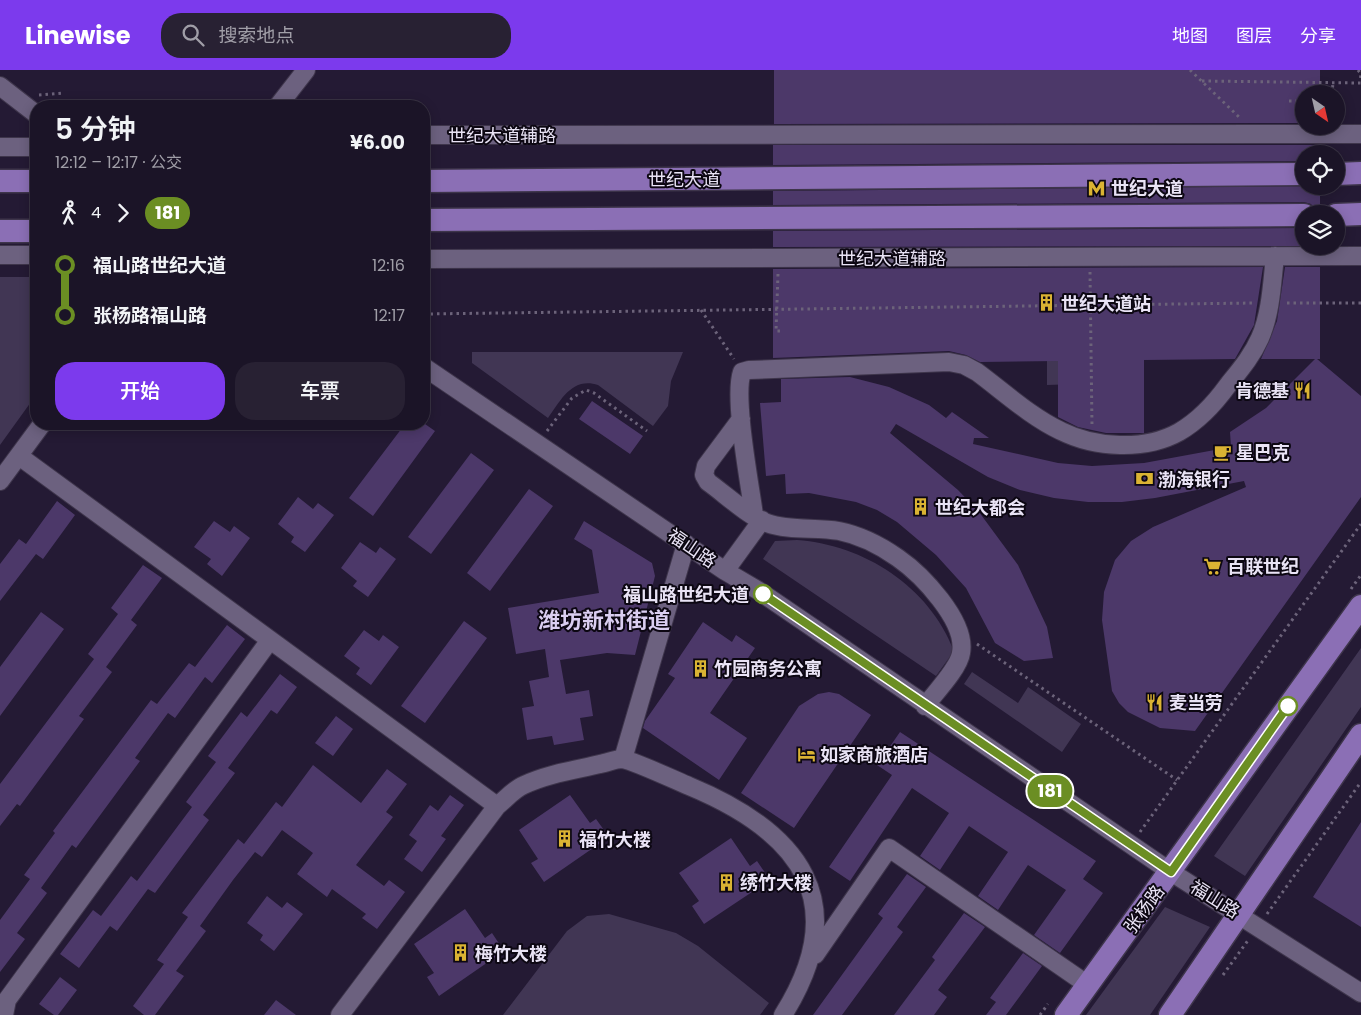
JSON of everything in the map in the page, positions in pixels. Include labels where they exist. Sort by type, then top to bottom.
[{"type":"main road","name":"世纪大道","points":[[430,181],[1295,174]]},
{"type":"main road","points":[[1345,174],[1361,174]]},
{"type":"main road","points":[[0,181],[30,180]]},
{"type":"main road","points":[[1345,215],[1361,214]]},
{"type":"main road","points":[[430,220],[1295,215]]},
{"type":"main road","points":[[0,231],[30,230]]},
{"type":"main road","name":"张杨路","points":[[1066,1015],[1171,872],[1361,606]]},
{"type":"main road","points":[[1170,1015],[1361,735]]},
{"type":"street","points":[[283,100],[306,70]]},
{"type":"street","points":[[0,86],[30,109]]},
{"type":"street","name":"世纪大道辅路","points":[[430,136],[1361,134]]},
{"type":"street","points":[[0,147],[30,147]]},
{"type":"street","points":[[0,255],[30,255]]},
{"type":"street","points":[[725,571],[758,517],[741,419],[739,380],[742,372],[750,370],[949,362],[964,365],[1062,432],[1092,441],[1122,445],[1140,444],[1169,436],[1194,422],[1220,396],[1244,366],[1260,337],[1269,303],[1275,256]]},
{"type":"street","name":"世纪大道辅路","points":[[430,259],[1361,256]]},
{"type":"street","name":"福山路","points":[[430,371],[725,571],[759,591],[1130,845],[1361,993]]},
{"type":"street","points":[[741,419],[706,466],[704,475],[708,482],[770,524],[840,531],[859,537],[897,557],[929,586],[953,619],[961,641],[961,655],[926,706]]},
{"type":"street","points":[[0,481],[38,430]]},
{"type":"street","points":[[19,456],[497,806]]},
{"type":"street","points":[[623,759],[686,544]]},
{"type":"street","points":[[4,1015],[7,1000],[270,640]]},
{"type":"street","points":[[340,1015],[497,806],[522,786],[549,776],[623,759],[713,796],[756,821],[789,852],[805,875],[815,903],[816,932],[810,962],[798,992],[783,1015]]},
{"type":"street","points":[[810,962],[889,848],[1088,985]]},
{"type":"path","points":[[1190,70],[1256,134]]},
{"type":"path","points":[[1202,81],[1361,82],[1358,70]]},
{"type":"path","points":[[1289,101],[1295,101]]},
{"type":"path","points":[[1090,257],[1092,441]]},
{"type":"path","points":[[779,258],[776,331],[782,332]]},
{"type":"path","points":[[430,314],[1361,302]]},
{"type":"path","points":[[701,310],[742,372]]},
{"type":"path","points":[[537,444],[572,398],[586,390],[594,393],[647,431]]},
{"type":"path","points":[[1130,845],[1361,524]]},
{"type":"path","points":[[961,641],[969,640],[976,643],[1177,780]]},
{"type":"path","points":[[1218,983],[1361,782]]},
{"type":"shaded area","points":[[0,277],[30,277],[30,403],[0,445]]},
{"type":"shaded area","points":[[1047,328],[1077,384],[1047,385]]},
{"type":"shaded area","points":[[472,352],[683,352],[671,381],[668,406],[653,426],[598,385],[589,383],[574,387],[568,392],[548,418],[472,363]]},
{"type":"shaded area","points":[[797,540],[846,550],[870,560],[891,573],[911,589],[928,607],[943,628],[954,651],[936,676],[763,559],[775,541]]},
{"type":"shaded area","points":[[1361,648],[1361,707],[1245,876],[1214,856]]},
{"type":"shaded area","points":[[972,672],[1018,703],[1028,687],[1081,724],[1062,752],[964,684]]},
{"type":"shaded area","points":[[1165,907],[1210,927],[1150,1015],[1086,1015]]},
{"type":"shaded area","points":[[609,914],[676,933],[698,946],[769,1003],[760,1015],[503,1015],[567,931],[587,916]]},
{"type":"building","points":[[774,70],[1320,70],[1320,85],[1295,85],[1295,123],[774,124]]},
{"type":"building","points":[[773,145],[1295,145],[1295,161],[773,165]]},
{"type":"building","points":[[1295,186],[1295,195],[1320,195],[1320,205],[1312,205],[1304,202],[773,205],[773,191]]},
{"type":"building","points":[[1295,228],[1295,246],[773,247],[773,231]]},
{"type":"building","points":[[1263,267],[1254,325],[1235,359],[1144,360],[1144,433],[1106,433],[1078,427],[1058,417],[1058,361],[980,362],[966,355],[949,351],[773,358],[773,269]]},
{"type":"building","points":[[1285,267],[1320,267],[1320,359],[1317,359],[1361,396],[1361,497],[1195,731],[1160,728],[1128,712],[1119,703],[1112,691],[1102,620],[1104,592],[1115,560],[1131,541],[1153,527],[1246,487],[1244,481],[1155,498],[1122,502],[1088,502],[1054,498],[1020,490],[988,477],[896,424],[890,433],[958,490],[979,512],[1018,565],[1047,627],[1053,658],[1024,661],[995,643],[966,588],[936,555],[897,522],[877,510],[856,502],[809,493],[786,494],[785,474],[766,476],[760,403],[781,402],[781,379],[850,377],[889,387],[929,405],[946,418],[952,412],[989,438],[974,438],[973,444],[1058,463],[1092,466],[1144,463],[1231,447],[1230,432],[1266,408],[1315,359],[1261,359],[1277,321]]},
{"type":"building","points":[[592,401],[643,436],[630,454],[579,419]]},
{"type":"building","points":[[430,428],[435,431],[373,516],[349,498],[400,430],[430,430]]},
{"type":"building","points":[[471,453],[494,470],[431,554],[408,537]]},
{"type":"building","points":[[529,489],[553,506],[490,591],[467,573]]},
{"type":"building","points":[[298,497],[313,509],[318,503],[334,515],[305,552],[291,542],[294,537],[278,524]]},
{"type":"building","points":[[57,501],[75,515],[43,559],[36,554],[0,601],[0,564],[19,539],[26,544]]},
{"type":"building","points":[[214,521],[230,532],[234,526],[250,538],[222,576],[207,564],[211,559],[194,547]]},
{"type":"building","points":[[584,521],[652,563],[655,576],[635,655],[607,653],[560,660],[566,694],[589,690],[593,716],[580,718],[584,740],[554,745],[552,736],[527,740],[522,708],[534,706],[529,681],[549,677],[545,649],[516,654],[508,608],[599,593],[592,550],[574,539]]},
{"type":"building","points":[[360,542],[376,553],[380,547],[396,559],[368,597],[353,586],[357,581],[341,568]]},
{"type":"building","points":[[143,565],[162,578],[131,620],[137,625],[106,667],[112,672],[79,716],[84,719],[20,806],[17,804],[0,826],[0,784],[94,659],[88,654],[118,614],[111,608]]},
{"type":"building","points":[[41,612],[64,629],[0,716],[0,667]]},
{"type":"building","points":[[464,621],[487,638],[425,723],[401,706]]},
{"type":"building","points":[[703,622],[732,642],[736,635],[755,648],[710,713],[747,738],[719,780],[643,728],[645,721],[675,678],[668,674]]},
{"type":"building","points":[[227,625],[245,639],[212,683],[205,677],[175,718],[168,713],[135,758],[140,761],[76,848],[72,845],[41,888],[47,893],[17,933],[25,939],[0,972],[0,920],[30,879],[24,875],[55,833],[53,831],[151,700],[157,704],[189,663],[195,667]]},
{"type":"building","points":[[364,630],[379,641],[383,635],[399,647],[371,685],[356,674],[360,668],[344,656]]},
{"type":"building","points":[[280,674],[297,687],[277,714],[271,710],[228,768],[235,773],[203,815],[209,820],[155,893],[148,889],[117,931],[110,926],[79,968],[60,954],[93,910],[101,916],[131,876],[137,881],[192,807],[186,802],[216,762],[208,756],[241,712],[247,717]]},
{"type":"building","name":"如家商旅酒店","points":[[829,692],[839,694],[871,715],[794,828],[741,793],[799,706],[818,694]]},
{"type":"building","points":[[336,716],[353,729],[333,756],[315,743]]},
{"type":"building","points":[[900,732],[1096,861],[1083,879],[1103,893],[1060,953],[1034,935],[1066,890],[1028,865],[998,910],[978,896],[1008,852],[969,826],[940,870],[920,856],[949,813],[912,788],[850,881],[829,867],[892,775],[877,765]]},
{"type":"building","points":[[313,765],[361,803],[387,769],[407,784],[386,812],[393,817],[356,865],[384,886],[389,880],[405,892],[377,929],[362,918],[366,914],[332,889],[327,897],[297,874],[313,853],[282,830],[262,857],[255,852],[233,880],[200,926],[206,931],[176,971],[184,976],[155,1015],[144,1015],[133,1006],[164,964],[157,960],[188,917],[182,913],[238,839],[244,844],[276,802],[282,807]]},
{"type":"building","points":[[450,795],[464,805],[441,836],[446,839],[422,872],[404,859],[417,841],[409,835],[430,805],[438,811]]},
{"type":"building","name":"福竹大楼","points":[[570,795],[590,823],[596,819],[609,837],[544,882],[531,863],[538,859],[519,830]]},
{"type":"building","points":[[1361,822],[1361,927],[1313,897]]},
{"type":"building","name":"绣竹大楼","points":[[731,838],[750,866],[757,861],[770,880],[704,924],[692,906],[699,901],[679,873]]},
{"type":"building","points":[[907,874],[926,887],[897,927],[903,932],[842,1015],[813,1015],[883,918],[878,914]]},
{"type":"building","points":[[267,896],[282,908],[287,902],[303,914],[274,951],[260,940],[263,935],[247,923]]},
{"type":"building","name":"梅竹大楼","points":[[465,909],[485,938],[492,933],[504,951],[439,996],[427,977],[434,973],[414,944]]},
{"type":"building","points":[[964,913],[985,927],[938,990],[947,997],[934,1015],[894,1015],[935,960],[932,957]]},
{"type":"building","points":[[1023,953],[1042,966],[1006,1015],[986,1015],[996,1002],[990,998]]},
{"type":"building","points":[[60,977],[77,990],[58,1015],[54,1015],[39,1004]]},
{"type":"building","points":[[276,1000],[296,1015],[264,1015]]},
{"type":"bus line","name":"181","points":[[763,594],[1171,872],[1288,706]]},
{"type":"place","name":"世纪大道","points":[[1097,188]]},
{"type":"place","name":"世纪大道站","points":[[1047,303]]},
{"type":"place","name":"肯德基","points":[[1303,390]]},
{"type":"place","name":"星巴克","points":[[1222,452]]},
{"type":"place","name":"渤海银行","points":[[1144,479]]},
{"type":"place","name":"世纪大都会","points":[[921,507]]},
{"type":"place","name":"百联世纪","points":[[1213,566]]},
{"type":"place","name":"福山路世纪大道","points":[[763,594]]},
{"type":"place","name":"竹园商务公寓","points":[[700,668]]},
{"type":"place","name":"麦当劳","points":[[1155,702]]},
{"type":"place","name":"如家商旅酒店","points":[[806,754]]},
{"type":"place","name":"福竹大楼","points":[[565,839]]},
{"type":"place","name":"绣竹大楼","points":[[726,882]]},
{"type":"place","name":"梅竹大楼","points":[[461,953]]},
{"type":"district","name":"潍坊新村街道","points":[[604,620]]}]
